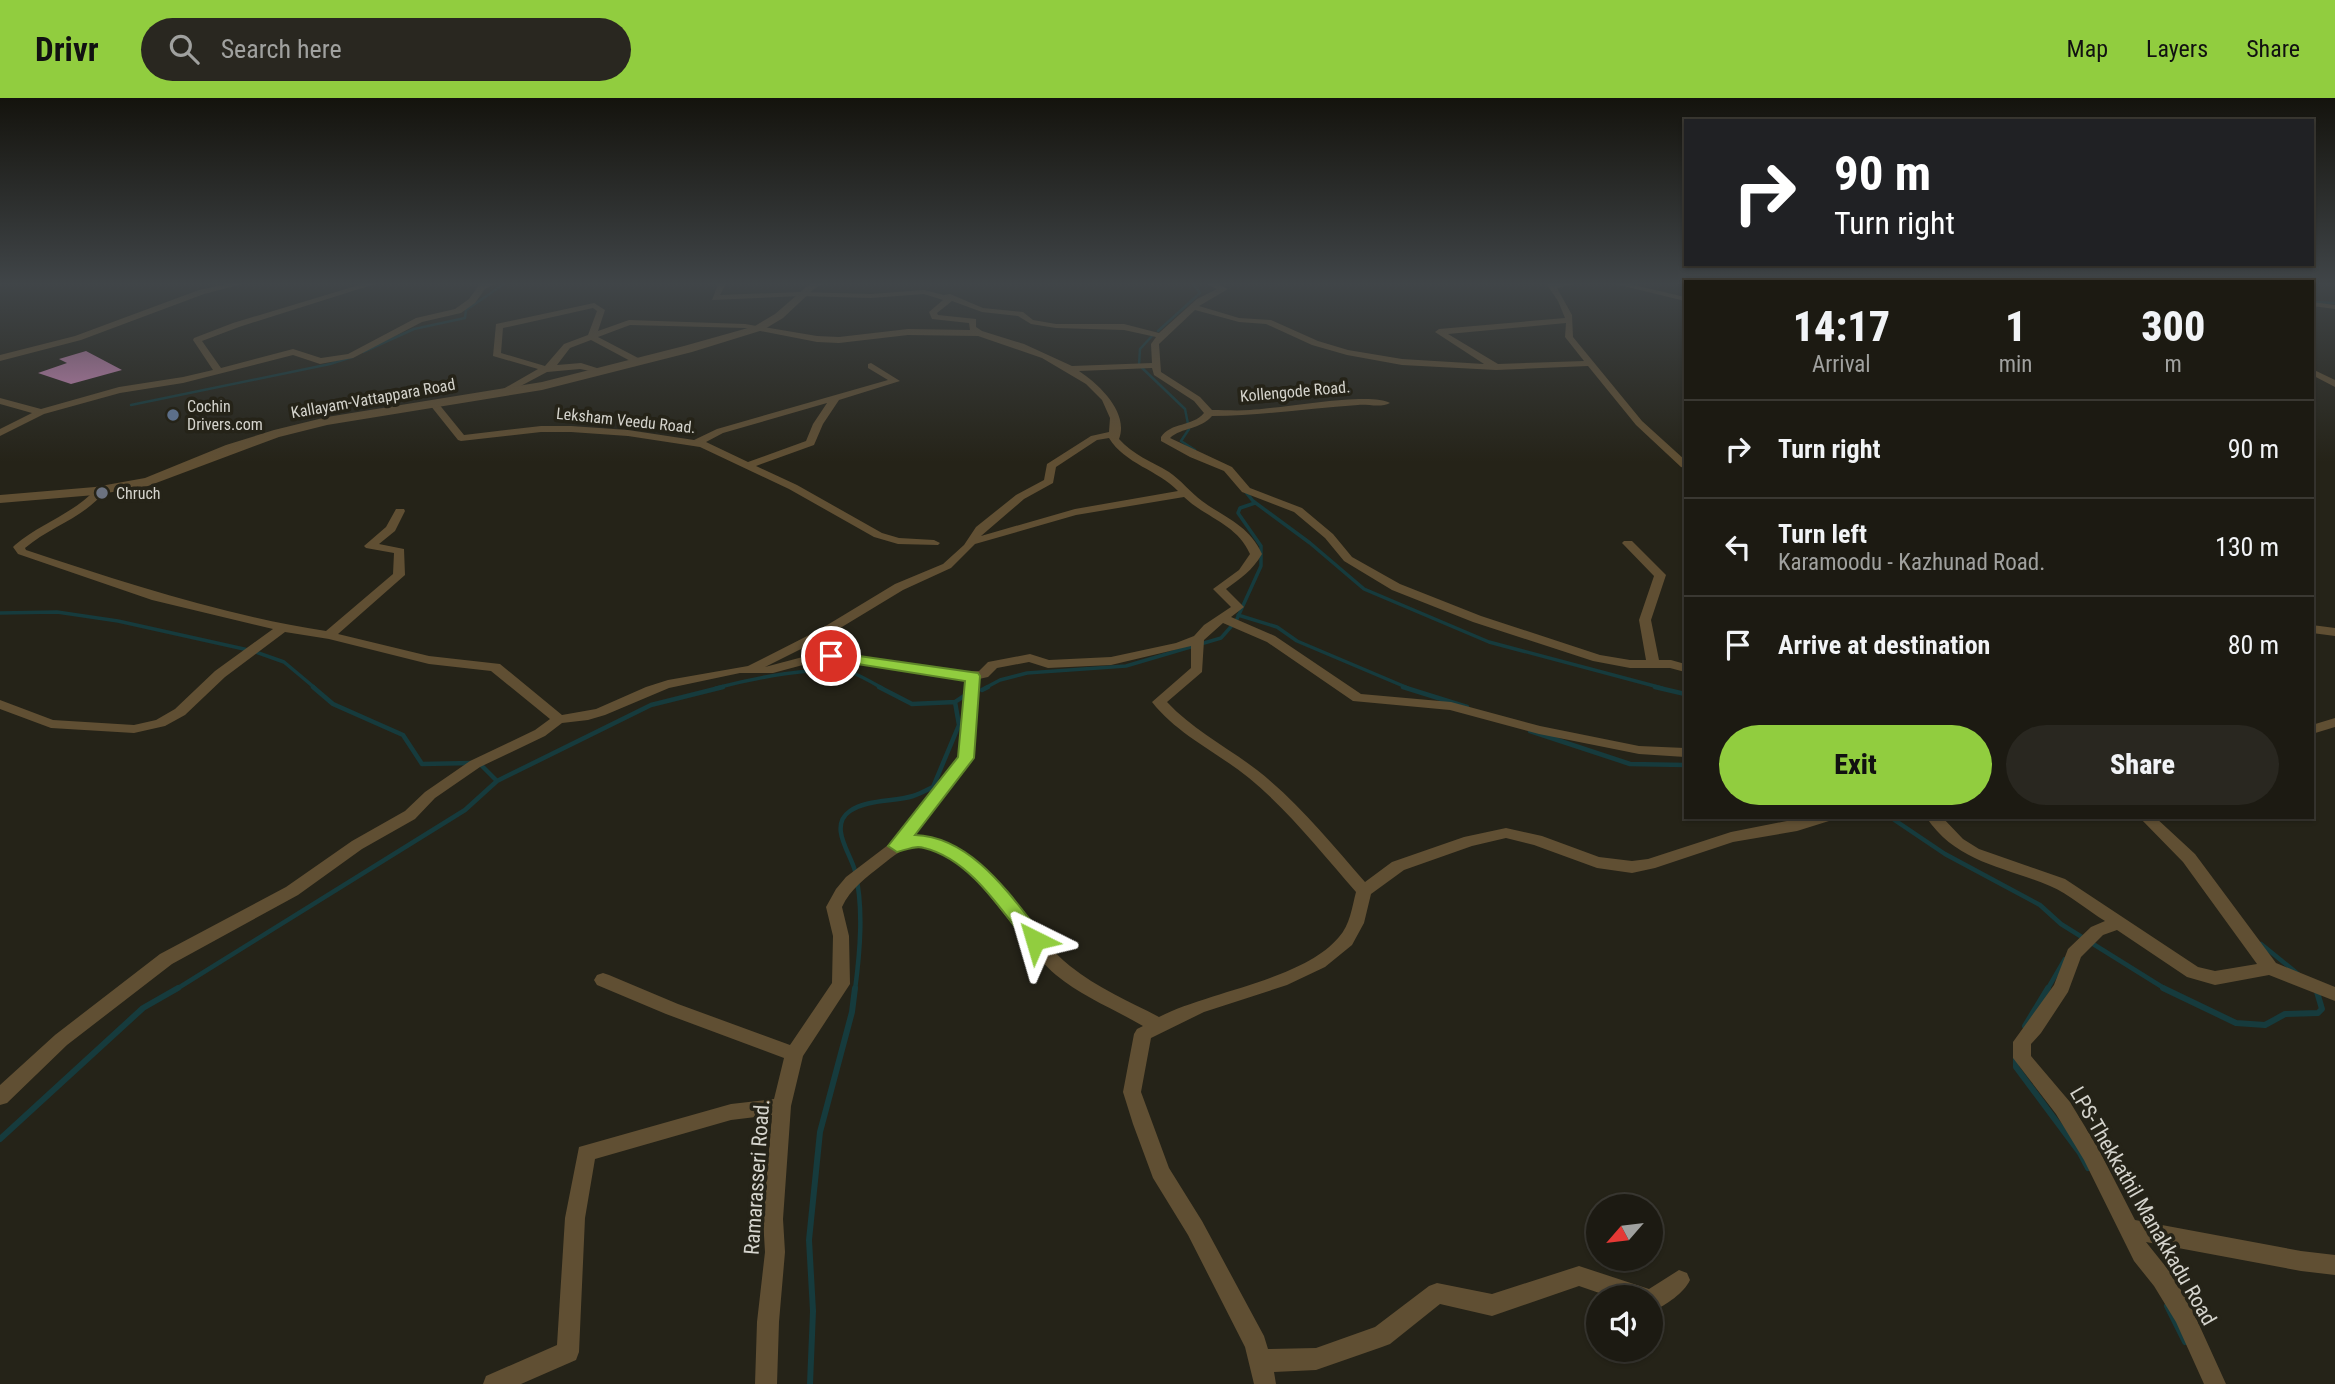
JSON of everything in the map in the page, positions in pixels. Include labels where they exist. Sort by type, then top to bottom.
[{"type":"street","points":[[0,358],[63,342]]},
{"type":"street","points":[[198,342],[218,370]]},
{"type":"street","points":[[0,433],[41,412],[119,390],[183,380],[289,352],[320,361],[350,356],[377,342]]},
{"type":"street","points":[[497,342],[496,354],[547,369],[581,366],[597,372]]},
{"type":"street","points":[[496,395],[547,369],[557,361],[564,348],[578,342]]},
{"type":"street","points":[[599,342],[639,362]]},
{"type":"street","name":"Kallayam-Vattappara Road","points":[[0,499],[100,491],[148,482],[231,448],[274,434],[327,421],[496,395],[639,362],[710,342]]},
{"type":"street","points":[[100,491],[90,504],[75,516],[28,539],[19,547],[22,552],[156,597],[283,628],[329,635],[429,660],[495,667],[559,719],[577,720],[614,709],[640,693],[666,685],[739,669],[762,671],[814,656],[831,656],[955,676],[973,676],[983,674],[993,665],[1002,662],[1030,658],[1048,664],[1111,661],[1180,646],[1198,639],[1238,607],[1219,589],[1246,571],[1256,551],[1250,541],[1232,521],[1199,504],[1168,476],[1121,448],[1114,439],[1115,421],[1103,396],[1087,381],[1045,354],[1007,342]]},
{"type":"street","points":[[1156,342],[1157,373],[1197,399],[1209,414],[1198,425],[1172,431],[1164,439],[1228,469],[1246,490],[1298,510],[1329,536],[1348,559],[1396,587],[1477,619],[1598,658],[1684,668]]},
{"type":"street","points":[[1313,342],[1347,352],[1402,362],[1496,367],[1590,363]]},
{"type":"street","points":[[1455,342],[1496,367]]},
{"type":"street","points":[[1575,342],[1580,353],[1639,423],[1684,464]]},
{"type":"street","points":[[1067,369],[1156,365]]},
{"type":"street","points":[[696,443],[720,431],[895,381],[872,366]]},
{"type":"street","points":[[2314,373],[2335,384]]},
{"type":"street","points":[[748,465],[810,443],[818,424],[836,397]]},
{"type":"street","points":[[0,401],[41,412]]},
{"type":"street","name":"Kollengode Road.","points":[[1209,414],[1250,413],[1362,402],[1385,403]]},
{"type":"street","name":"Leksham Veedu Road.","points":[[435,405],[461,438],[541,429],[571,429],[696,443],[748,465],[878,535],[898,541],[934,543]]},
{"type":"street","points":[[749,670],[824,633],[899,587],[947,566],[980,529],[1020,497],[1049,481],[1051,466],[1094,438],[1116,434]]},
{"type":"street","points":[[971,542],[1075,512],[1186,493]]},
{"type":"street","points":[[329,635],[399,575],[400,551],[370,546],[391,529],[400,511]]},
{"type":"street","points":[[1628,543],[1660,575],[1645,620],[1653,664]]},
{"type":"street","points":[[1222,618],[1271,639],[1358,698],[1451,706],[1539,730],[1639,750],[1684,753]]},
{"type":"street","points":[[0,704],[51,724],[134,729],[160,723],[180,712],[220,674],[283,628]]},
{"type":"street","points":[[2314,629],[2335,632]]},
{"type":"street","points":[[1198,639],[1197,668],[1159,702],[1178,723],[1253,774],[1314,833],[1364,891]]},
{"type":"street","points":[[897,846],[966,758],[973,676]]},
{"type":"street","points":[[0,1097],[61,1040],[172,956],[292,891],[358,845],[410,815],[430,794],[478,762],[540,733],[559,719]]},
{"type":"street","points":[[2314,729],[2335,722]]},
{"type":"street","points":[[1265,1384],[1256,1344],[1195,1228],[1160,1172],[1132,1092],[1143,1034],[1203,1005],[1285,979],[1322,958],[1344,943],[1357,922],[1364,891],[1398,866],[1469,841],[1506,833],[1537,840],[1597,862],[1632,867],[1731,837],[1797,826],[1818,819]]},
{"type":"street","points":[[1935,819],[1958,843],[1974,853],[2059,883],[2193,972],[2215,978],[2270,968]]},
{"type":"street","points":[[2148,819],[2189,858],[2270,968],[2334,998]]},
{"type":"street","points":[[897,846],[912,841],[927,842],[960,858],[992,885],[1060,969],[1159,1026]]},
{"type":"street","name":"Ramarasseri Road.","points":[[766,1384],[775,1252],[773,1219],[782,1107],[794,1054],[841,984],[841,936],[835,904],[850,883],[897,846]]},
{"type":"street","name":"LPS-Thekkathil Manakkadu Road","points":[[2120,922],[2108,925],[2074,954],[2062,987],[2035,1028],[2022,1042],[2022,1058],[2063,1108],[2091,1154],[2141,1254],[2153,1264],[2168,1290],[2209,1366],[2215,1384]]},
{"type":"street","points":[[603,980],[672,1009],[794,1054]]},
{"type":"street","points":[[494,1384],[568,1352],[575,1218],[586,1153],[731,1112],[782,1107]]},
{"type":"street","points":[[2129,1229],[2335,1265]]},
{"type":"street","points":[[1260,1361],[1315,1359],[1382,1336],[1437,1293],[1492,1305],[1579,1276],[1607,1285]]},
{"type":"street","points":[[1663,1292],[1679,1280]]},
{"type":"building","points":[[86,351],[122,370],[71,384],[38,373],[67,363],[59,359]]},
{"type":"waterway","points":[[363,352],[385,342]]},
{"type":"waterway","points":[[1146,342],[1140,349],[1139,365],[1185,409],[1189,429],[1181,441],[1195,450]]},
{"type":"waterway","points":[[131,405],[330,364],[352,357]]},
{"type":"waterway","points":[[1245,491],[1253,501],[1310,543],[1364,589],[1489,642],[1662,688]]},
{"type":"waterway","points":[[1239,615],[1261,566],[1261,546],[1238,513],[1240,508],[1255,503]]},
{"type":"waterway","points":[[0,613],[57,612],[118,621],[253,651],[284,662],[315,688]]},
{"type":"waterway","points":[[985,688],[1000,680],[1027,673],[1126,666],[1221,638],[1239,615]]},
{"type":"waterway","points":[[1239,615],[1277,627],[1297,641],[1408,688]]},
{"type":"waterway","points":[[716,688],[785,674],[823,670],[853,673],[882,688]]},
{"type":"waterway","points":[[313,687],[333,704],[403,735],[422,764],[472,763]]},
{"type":"waterway","points":[[497,781],[651,705],[723,687]]},
{"type":"waterway","points":[[879,687],[912,704],[955,702]]},
{"type":"waterway","points":[[982,690],[988,687]]},
{"type":"waterway","points":[[1403,687],[1467,707]]},
{"type":"waterway","points":[[1655,687],[1684,694]]},
{"type":"waterway","points":[[955,702],[967,694]]},
{"type":"waterway","points":[[855,990],[860,945],[860,900],[855,871],[843,840],[841,824],[844,817],[857,807],[913,796],[933,787],[959,725],[955,702]]},
{"type":"waterway","points":[[1530,731],[1630,764],[1684,765]]},
{"type":"waterway","points":[[480,764],[497,781]]},
{"type":"waterway","points":[[175,990],[465,810],[497,781]]},
{"type":"waterway","points":[[1893,819],[1945,854],[2040,905],[2061,924],[2166,990]]},
{"type":"waterway","points":[[2261,944],[2298,974]]},
{"type":"waterway","points":[[2047,990],[2065,959]]},
{"type":"waterway","points":[[0,1139],[143,1008],[178,988]]},
{"type":"waterway","points":[[810,1384],[813,1311],[809,1240],[820,1132],[852,1012],[855,988]]},
{"type":"waterway","points":[[2025,1026],[2048,988]]},
{"type":"waterway","points":[[2166,990],[2236,1023],[2265,1025],[2285,1014],[2318,1013],[2322,1009],[2317,992]]},
{"type":"waterway","points":[[2016,1057],[2016,1067],[2080,1153],[2088,1168]]},
{"type":"waterway","points":[[2167,1306],[2185,1342]]},
{"type":"place","name":"Cochin Drivers.com","points":[[173,415]]},
{"type":"place","name":"Chruch","points":[[102,493]]},
{"type":"route","points":[[831,656],[955,676],[973,676],[966,758],[897,846],[912,841],[927,842],[960,858],[992,885],[1035,940]]}]
